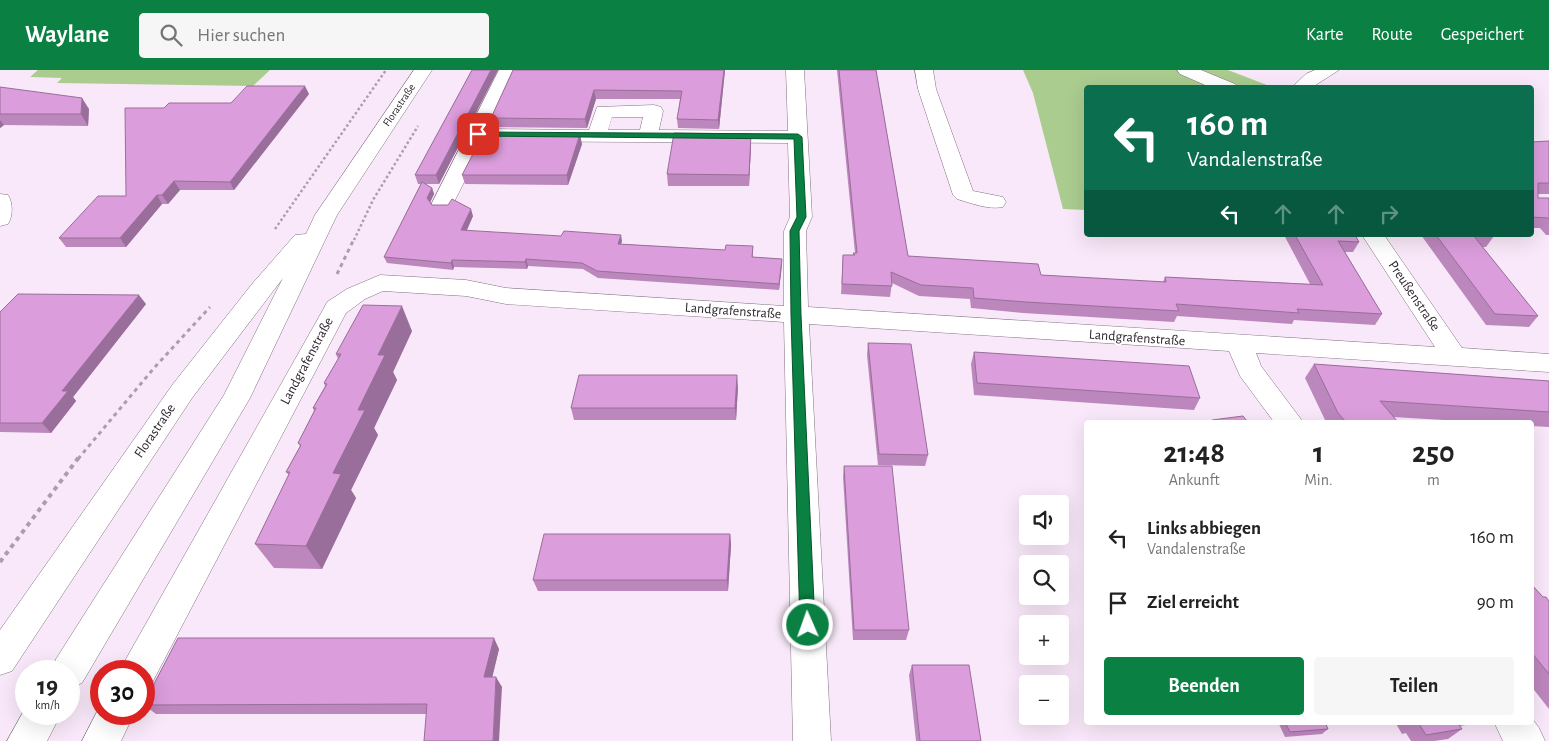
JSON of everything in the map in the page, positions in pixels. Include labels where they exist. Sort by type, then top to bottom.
[{"type":"street","name":"Florastraße","points":[[76,660],[236,398],[326,215],[423,70]]},
{"type":"street","points":[[442,206],[508,70]]},
{"type":"street","points":[[795,70],[801,217],[794,231],[796,315],[812,741]]},
{"type":"street","points":[[924,70],[927,90],[964,195],[995,202]]},
{"type":"street","points":[[1186,70],[1222,85]]},
{"type":"street","points":[[1304,85],[1312,78],[1330,70]]},
{"type":"street","points":[[478,134],[798,137]]},
{"type":"street","points":[[0,200],[0,219]]},
{"type":"street","name":"Florastraße","points":[[0,659],[178,398],[265,283],[326,215]]},
{"type":"street","name":"Preußenstraße","points":[[1374,237],[1454,356]]},
{"type":"street","name":"Landgrafenstraße","points":[[145,660],[336,308],[368,288],[466,288],[506,296],[1240,345],[1549,363]]},
{"type":"street","points":[[1240,345],[1249,369],[1287,420]]},
{"type":"street","points":[[26,741],[36,725]]},
{"type":"street","points":[[101,741],[110,725]]},
{"type":"street","points":[[1514,725],[1526,741]]},
{"type":"path","points":[[274,230],[386,70]]},
{"type":"path","points":[[368,288],[333,283],[373,200],[421,122]]},
{"type":"path","points":[[0,562],[38,510],[124,402],[211,306]]},
{"type":"green space","points":[[38,70],[270,70],[253,86],[57,83],[62,78],[30,77]]},
{"type":"green space","points":[[1023,70],[1228,70],[1267,85],[1084,85],[1084,210],[1063,209],[1033,93]]},
{"type":"building","points":[[472,70],[491,70],[436,175],[415,175]]},
{"type":"building","points":[[513,70],[724,70],[718,120],[677,119],[682,91],[594,90],[585,119],[491,118]]},
{"type":"building","points":[[839,70],[876,70],[908,256],[1038,264],[1041,275],[1166,282],[1165,277],[1323,285],[1296,237],[1356,237],[1359,242],[1338,241],[1382,314],[1297,309],[1299,313],[1176,304],[1179,311],[974,298],[973,288],[921,285],[891,272],[892,286],[842,284],[843,255],[855,255],[853,253],[857,253]]},
{"type":"building","points":[[247,86],[305,86],[230,182],[174,181],[162,195],[157,195],[120,238],[59,238],[98,196],[126,196],[125,108],[164,108],[169,103],[231,103]]},
{"type":"building","points":[[0,87],[82,98],[81,114],[0,114]]},
{"type":"building","points":[[484,133],[580,134],[567,175],[462,175]]},
{"type":"building","points":[[674,133],[751,134],[749,175],[667,174]]},
{"type":"building","points":[[1549,141],[1549,183],[1538,183],[1538,198],[1549,198],[1549,219],[1534,217],[1534,142]]},
{"type":"building","points":[[422,182],[432,188],[427,198],[432,205],[448,205],[452,199],[471,209],[461,230],[561,236],[564,231],[621,235],[618,244],[725,250],[726,245],[753,246],[752,257],[782,259],[779,284],[597,271],[582,263],[526,259],[525,262],[452,260],[451,263],[384,257]]},
{"type":"building","points":[[1437,237],[1475,237],[1538,316],[1495,314]]},
{"type":"building","points":[[18,294],[139,295],[62,391],[68,391],[42,423],[0,423],[0,312]]},
{"type":"building","points":[[363,305],[402,306],[378,355],[385,355],[358,410],[365,410],[333,473],[341,474],[306,546],[255,544],[290,472],[286,472],[301,445],[298,443],[316,408],[313,408],[327,384],[324,383],[341,354],[336,354]]},
{"type":"building","points":[[868,343],[911,344],[928,455],[879,454]]},
{"type":"building","points":[[974,352],[1189,366],[1200,398],[977,383]]},
{"type":"building","points":[[1314,364],[1549,381],[1549,412],[1380,401],[1396,420],[1344,420],[1338,413]]},
{"type":"building","points":[[579,375],[737,375],[735,408],[571,408]]},
{"type":"building","points":[[1243,416],[1246,420],[1212,420]]},
{"type":"building","points":[[844,466],[892,466],[909,630],[854,630]]},
{"type":"building","points":[[544,534],[730,534],[727,580],[533,580]]},
{"type":"building","points":[[1534,587],[1549,601],[1549,674],[1534,656]]},
{"type":"building","points":[[178,638],[494,638],[484,677],[496,677],[493,741],[424,741],[427,704],[155,705],[155,682]]},
{"type":"building","points":[[912,665],[969,665],[981,741],[920,741]]},
{"type":"building","points":[[1286,725],[1326,725],[1328,729],[1290,732]]},
{"type":"building","points":[[1420,725],[1459,725],[1462,729],[1426,735]]},
{"type":"route","points":[[478,134],[798,137],[801,217],[794,231],[808,625]]}]
